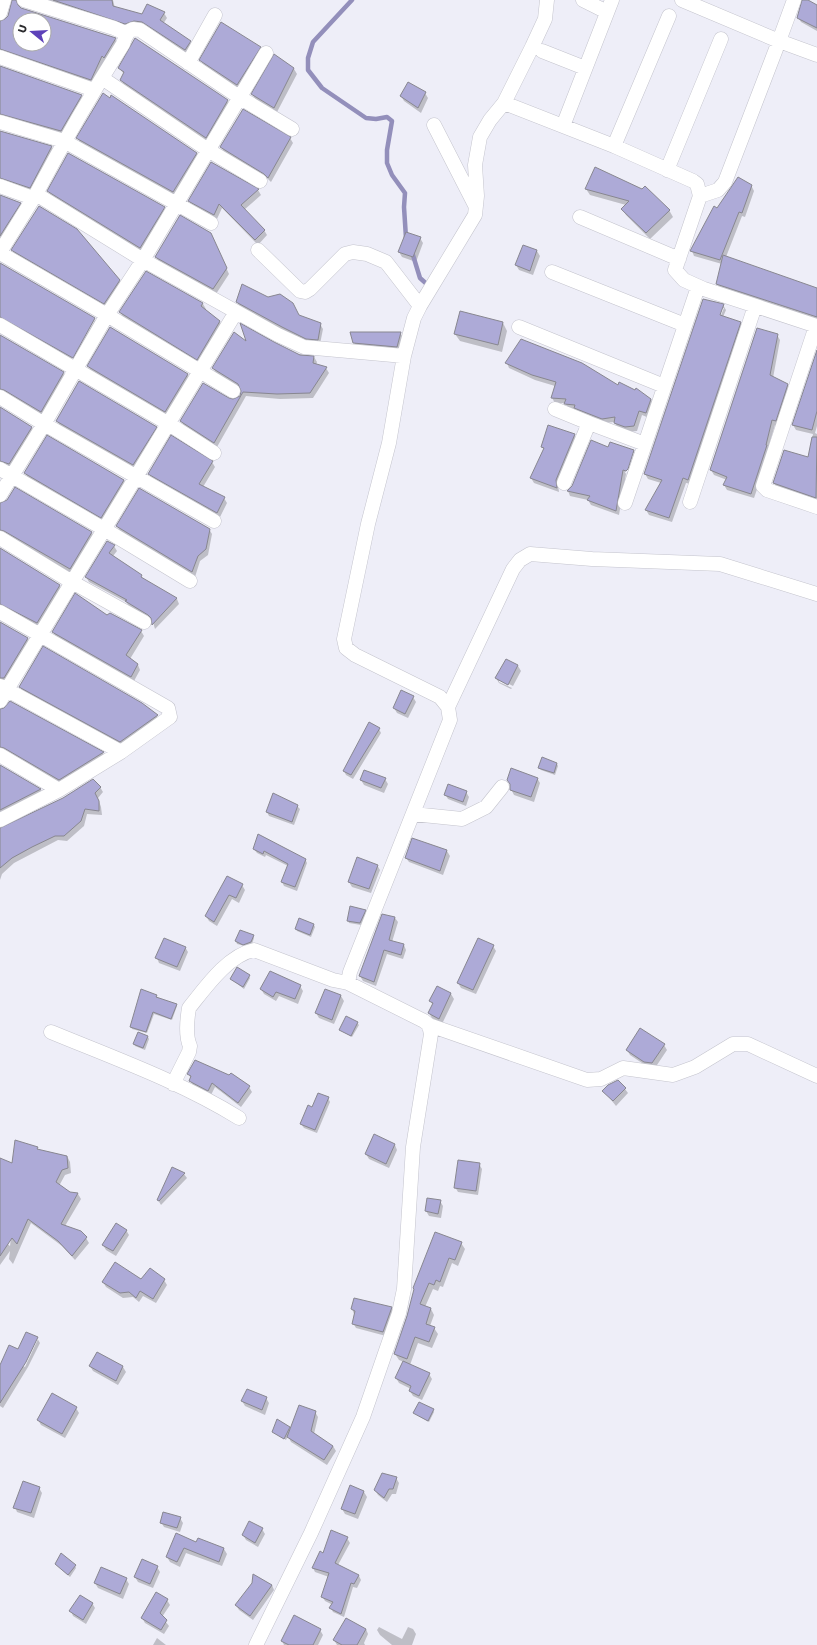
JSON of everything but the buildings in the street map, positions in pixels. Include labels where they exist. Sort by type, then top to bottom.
[{"type":"street","points":[[0,13],[4,0]]},
{"type":"street","points":[[24,0],[114,28],[123,32],[125,38]]},
{"type":"street","points":[[348,983],[350,972],[450,720],[448,707],[440,697],[355,655],[346,648],[344,639],[368,524],[389,442],[404,356],[414,318],[475,215],[477,196],[475,165],[480,137],[490,120],[504,103],[545,19],[547,0]]},
{"type":"street","points":[[563,126],[609,6],[583,0]]},
{"type":"street","points":[[682,0],[778,45],[817,55]]},
{"type":"street","points":[[700,196],[718,190],[725,182],[794,0]]},
{"type":"street","points":[[188,63],[214,15]]},
{"type":"street","points":[[614,146],[669,16]]},
{"type":"street","points":[[232,391],[0,252],[34,196],[94,90],[123,44],[129,31],[134,29],[140,30],[239,97],[292,129]]},
{"type":"street","points":[[666,170],[721,39]]},
{"type":"street","points":[[542,51],[586,68]]},
{"type":"street","points":[[0,495],[6,472],[44,424],[107,315],[143,260],[266,52]]},
{"type":"street","points":[[0,57],[94,90]]},
{"type":"street","points":[[102,78],[208,150],[260,181]]},
{"type":"street","points":[[504,103],[614,146],[697,184],[700,196],[675,270],[684,280],[698,287],[817,326],[763,486],[766,490],[817,507]]},
{"type":"street","points":[[0,122],[64,141],[211,223]]},
{"type":"street","points":[[434,125],[476,207]]},
{"type":"street","points":[[0,186],[34,196],[143,260],[278,335],[304,347],[404,356]]},
{"type":"street","points":[[580,217],[679,259]]},
{"type":"street","points":[[258,250],[300,291],[305,292],[310,289],[345,254],[353,252],[367,254],[386,262],[420,306]]},
{"type":"street","points":[[552,272],[685,325]]},
{"type":"street","points":[[625,503],[698,287]]},
{"type":"street","points":[[690,502],[755,306]]},
{"type":"street","points":[[121,752],[2,692],[72,582],[236,312]]},
{"type":"street","points":[[0,325],[168,424],[214,453]]},
{"type":"street","points":[[519,327],[664,386]]},
{"type":"street","points":[[0,397],[44,424],[214,520]]},
{"type":"street","points":[[555,409],[644,444]]},
{"type":"street","points":[[564,483],[589,423]]},
{"type":"street","points":[[6,472],[190,580]]},
{"type":"street","points":[[0,538],[72,582],[144,622]]},
{"type":"street","points":[[448,707],[513,569],[520,560],[530,554],[592,559],[720,564],[817,594]]},
{"type":"street","points":[[0,612],[168,708],[170,717],[121,752],[59,790],[0,820]]},
{"type":"street","points":[[0,755],[59,790]]},
{"type":"street","points":[[412,814],[462,819],[486,807],[502,786]]},
{"type":"street","points":[[172,1084],[189,1052],[190,1046],[188,1041],[187,1018],[189,1008],[229,962],[247,951],[254,950],[333,980],[348,983],[424,1021],[429,1025],[587,1080],[601,1079],[623,1068],[673,1075],[695,1067],[733,1044],[748,1044],[817,1076]]},
{"type":"street","points":[[256,1645],[311,1534],[363,1417],[399,1313],[404,1289],[413,1147],[431,1034],[429,1025]]},
{"type":"street","points":[[51,1032],[213,1102],[239,1118]]},
{"type":"waterway","points":[[352,0],[313,42],[308,58],[308,70],[322,88],[366,118],[376,119],[387,117],[392,121],[387,150],[387,163],[392,175],[405,193],[404,207],[406,238]]},
{"type":"waterway","points":[[412,252],[420,278],[430,287]]}]
